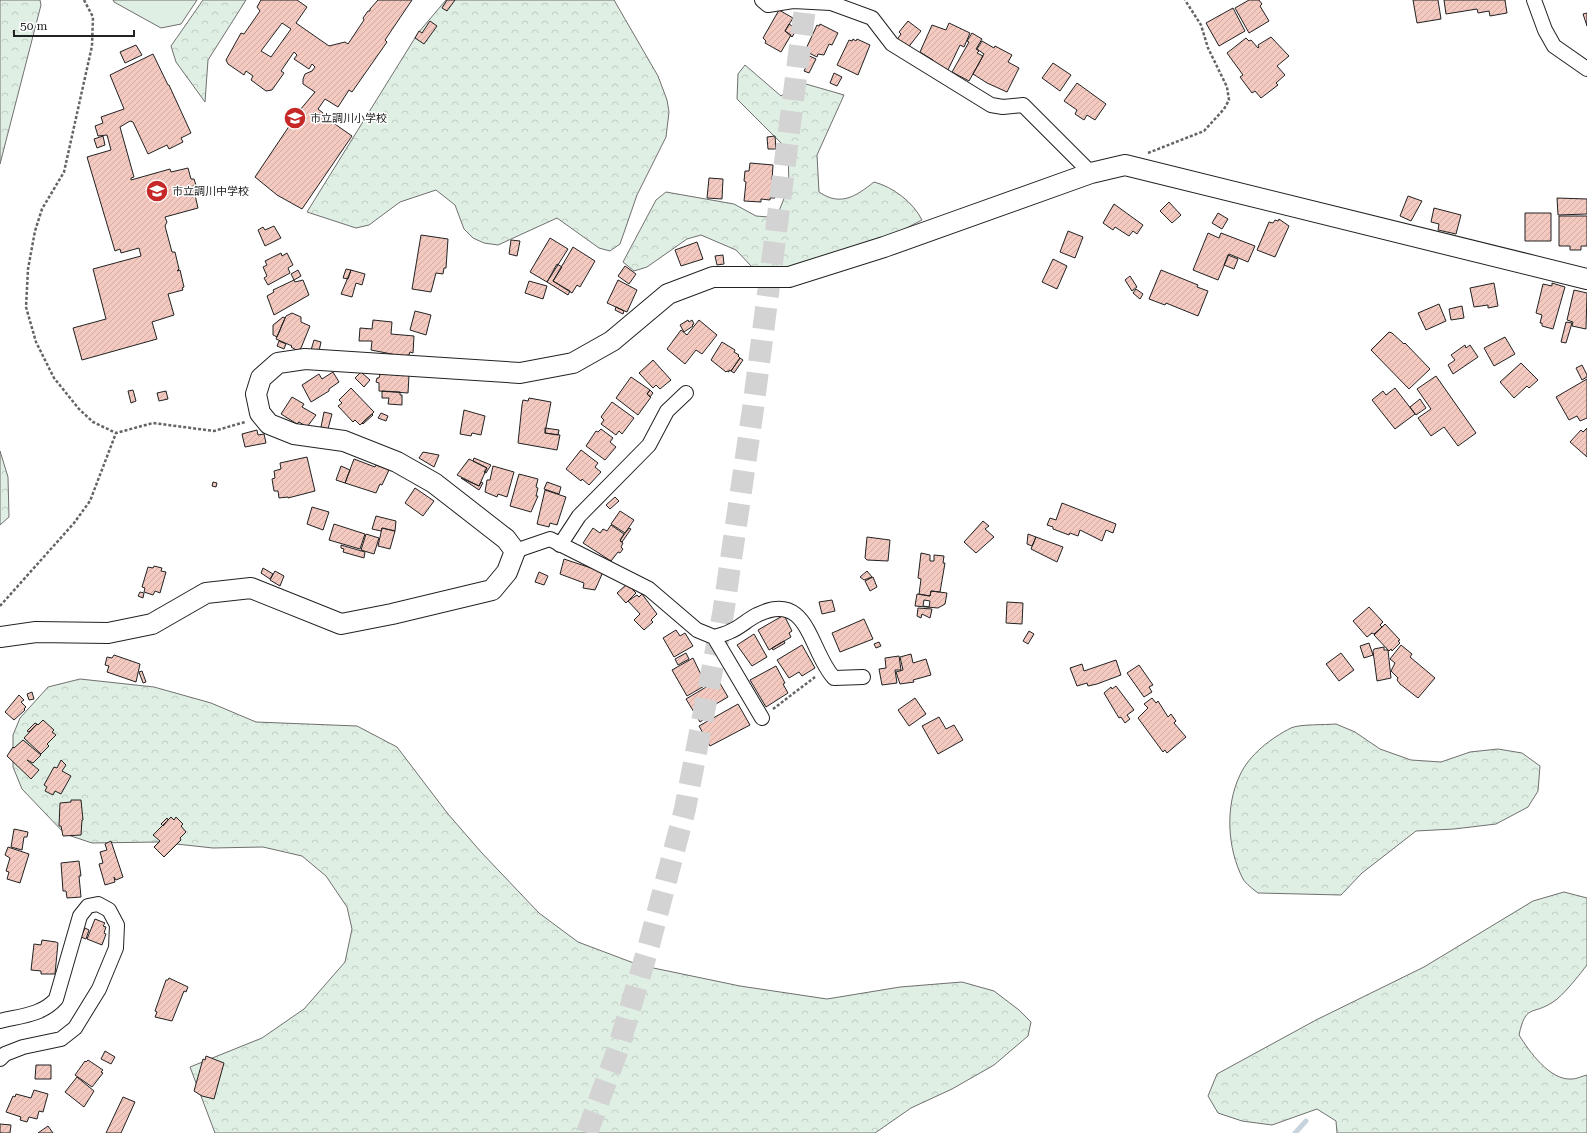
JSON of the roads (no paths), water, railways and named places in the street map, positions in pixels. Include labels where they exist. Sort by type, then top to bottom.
[{"type":"street","points":[[762,0],[768,5],[792,0],[831,3],[872,18],[892,44],[991,105],[1004,108],[1023,105],[1091,173]]},
{"type":"street","points":[[1534,0],[1554,46],[1587,69]]},
{"type":"street","points":[[515,551],[506,539],[434,483],[397,462],[344,441],[294,434],[269,424],[260,413],[256,394],[261,378],[278,363],[305,359],[520,373],[573,363],[612,340],[668,294],[713,277],[788,277],[884,247],[1091,173],[1125,164],[1587,279]]},
{"type":"street","points":[[560,545],[579,516],[649,445],[667,411],[686,393]]},
{"type":"street","points":[[515,551],[550,539],[649,589],[697,630],[714,637],[762,718]]},
{"type":"street","points":[[0,637],[36,632],[108,633],[152,624],[206,593],[251,588],[341,624],[392,614],[492,590],[507,572],[515,551]]},
{"type":"street","points":[[714,637],[732,631],[757,614],[778,607],[794,612],[804,620],[826,669],[834,678],[863,677]]},
{"type":"street","points":[[0,1021],[39,1012],[49,1007],[56,999],[80,916],[88,906],[98,904],[108,910],[117,925],[116,948],[99,989],[75,1028],[60,1039],[23,1047],[5,1054],[0,1059]]},
{"type":"waterway","points":[[1295,1133],[1306,1121]]},
{"type":"tunnel","points":[[587,1133],[618,1049],[649,945],[685,809],[723,614],[753,409],[806,0]]},
{"type":"place","name":"市立調川小学校","points":[[295,118]]},
{"type":"place","name":"市立調川中学校","points":[[157,191]]}]
